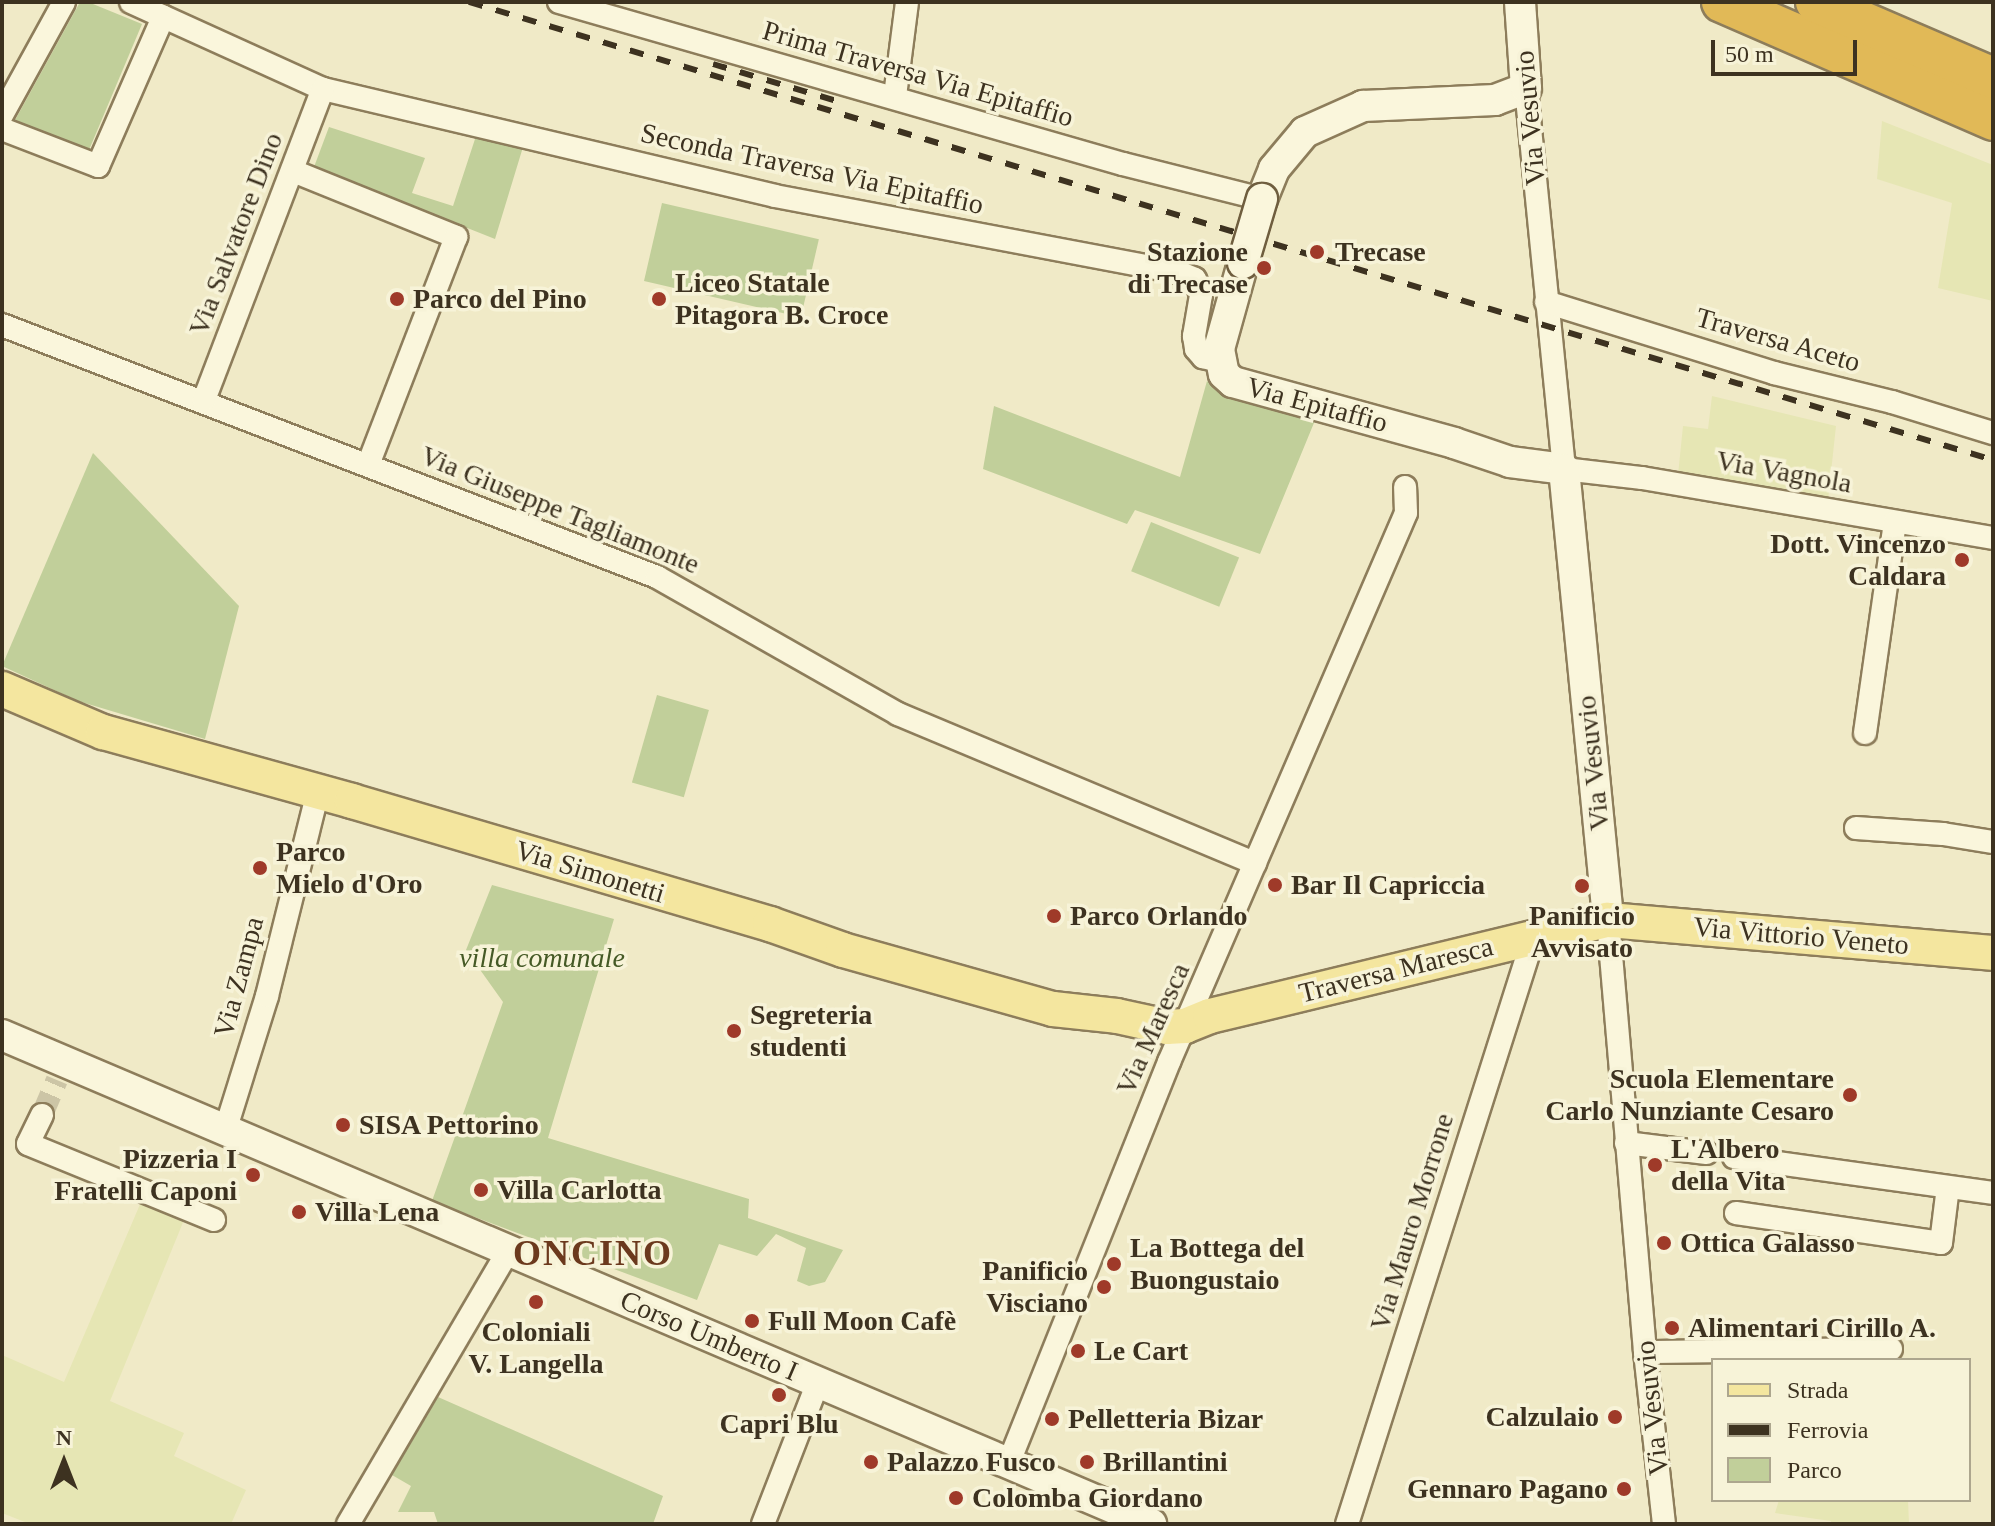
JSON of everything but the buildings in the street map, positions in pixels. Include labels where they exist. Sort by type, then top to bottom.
[{"type":"highway","points":[[1722,2],[1993,120]]},
{"type":"highway","points":[[1816,2],[1993,78]]},
{"type":"main road","name":"Via Simonetti","points":[[2,689],[103,732],[318,791],[770,924],[843,950],[1053,1009],[1117,1016],[1167,1027],[1185,1026]]},
{"type":"main road","name":"Traversa Maresca","points":[[1185,1026],[1210,1016],[1608,920]]},
{"type":"main road","name":"Via Vittorio Veneto","points":[[1608,920],[1993,953]]},
{"type":"street","points":[[2,115],[64,2]]},
{"type":"street","points":[[131,2],[323,89]]},
{"type":"street","name":"Prima Traversa Via Epitaffio","points":[[559,2],[602,8],[782,67],[895,96],[1123,164],[1262,199]]},
{"type":"street","points":[[895,96],[907,2]]},
{"type":"street","name":"Via Vesuvio","points":[[1520,2],[1546,302],[1608,920],[1645,1352],[1664,1524]]},
{"type":"street","points":[[2,129],[98,166],[163,17]]},
{"type":"street","name":"Via Epitaffio","points":[[1526,88],[1495,100],[1363,106],[1305,132],[1274,169],[1262,199],[1219,361],[1224,374],[1245,387],[1454,443],[1510,462],[1564,469]]},
{"type":"street","name":"Via Salvatore Dino","points":[[204,400],[323,89]]},
{"type":"street","name":"Seconda Traversa Via Epitaffio","points":[[323,89],[775,196],[1178,272],[1195,279],[1201,295],[1194,336],[1196,349],[1203,357],[1219,361]]},
{"type":"street","points":[[293,171],[456,237],[368,465]]},
{"type":"street","name":"Traversa Aceto","points":[[1546,302],[1774,373],[1892,402],[1993,433]]},
{"type":"street","name":"Via Giuseppe Tagliamonte","points":[[2,325],[204,400],[657,577],[898,714],[1255,863]]},
{"type":"street","name":"Via Vagnola","points":[[1564,469],[1642,478],[1993,538]]},
{"type":"street","name":"Via Maresca","points":[[1009,1462],[1185,1026],[1406,513],[1405,487]]},
{"type":"street","points":[[1865,733],[1895,522]]},
{"type":"street","name":"Via Zampa","points":[[225,1131],[267,996],[318,791]]},
{"type":"street","points":[[1856,828],[1943,834],[1993,842]]},
{"type":"street","name":"Via Mauro Morrone","points":[[1347,1524],[1530,948],[1528,938]]},
{"type":"street","name":"Corso Umberto I","points":[[2,1035],[60,1071],[225,1131],[1151,1524]]},
{"type":"street","points":[[42,1115],[28,1144],[214,1220]]},
{"type":"street","points":[[1626,1143],[1706,1153]]},
{"type":"street","points":[[1734,1157],[1993,1193]]},
{"type":"street","points":[[1736,1213],[1941,1243],[1948,1187]]},
{"type":"street","points":[[348,1524],[508,1251]]},
{"type":"street","points":[[1645,1352],[1891,1349]]},
{"type":"street","points":[[763,1524],[818,1382]]},
{"type":"green space","points":[[80,2],[88,2],[142,24],[89,150],[14,122]]},
{"type":"green space","points":[[1882,121],[1993,165],[1993,301],[1938,288],[1952,203],[1877,179]]},
{"type":"green space","points":[[329,127],[425,158],[412,193],[453,206],[476,136],[523,147],[495,239],[314,167]]},
{"type":"green space","points":[[662,203],[819,239],[801,317],[644,281]]},
{"type":"green space","points":[[1207,381],[1222,393],[1316,418],[1260,554],[1135,510],[1127,524],[983,469],[994,406],[1180,477]]},
{"type":"green space","points":[[1712,396],[1836,426],[1828,500],[1678,475],[1683,426],[1708,429]]},
{"type":"green space","points":[[93,453],[239,606],[205,739],[78,701],[2,666]]},
{"type":"green space","points":[[1151,522],[1239,558],[1219,607],[1131,571]]},
{"type":"green space","points":[[657,695],[709,710],[684,797],[632,782]]},
{"type":"green space","name":"villa comunale","points":[[492,885],[614,919],[548,1138],[749,1199],[748,1218],[843,1250],[825,1282],[809,1286],[797,1281],[806,1248],[776,1234],[757,1256],[719,1244],[697,1300],[432,1201],[503,1002],[466,950]]},
{"type":"green space","points":[[141,1202],[184,1220],[110,1401],[184,1433],[174,1456],[246,1490],[231,1524],[30,1524],[2,1513],[2,1355],[64,1382]]},
{"type":"green space","points":[[438,1397],[663,1496],[653,1524],[438,1524],[434,1512],[398,1512],[411,1486],[392,1475]]},
{"type":"green space","points":[[1778,1502],[1908,1502],[1909,1524],[1831,1524],[1831,1521],[1775,1513]]},
{"type":"tunnel","points":[[42,1115],[57,1080]]},
{"type":"railway","points":[[469,2],[1993,460]]},
{"type":"railway","points":[[713,64],[840,102]]},
{"type":"place","name":"Trecase","points":[[1317,252]]},
{"type":"place","name":"Stazione di Trecase","points":[[1264,268]]},
{"type":"place","name":"Parco del Pino","points":[[397,299]]},
{"type":"place","name":"Liceo Statale Pitagora B. Croce","points":[[659,299]]},
{"type":"place","name":"Dott. Vincenzo Caldara","points":[[1962,560]]},
{"type":"place","name":"Parco Mielo d'Oro","points":[[260,868]]},
{"type":"place","name":"Bar Il Capriccia","points":[[1275,885]]},
{"type":"place","name":"Panificio Avvisato","points":[[1582,886]]},
{"type":"place","name":"Parco Orlando","points":[[1054,916]]},
{"type":"place","name":"Segreteria studenti","points":[[734,1031]]},
{"type":"place","name":"Scuola Elementare Carlo Nunziante Cesaro","points":[[1850,1095]]},
{"type":"place","name":"SISA Pettorino","points":[[343,1125]]},
{"type":"place","name":"L'Albero della Vita","points":[[1655,1165]]},
{"type":"place","name":"Pizzeria I Fratelli Caponi","points":[[253,1175]]},
{"type":"place","name":"Villa Carlotta","points":[[481,1190]]},
{"type":"place","name":"Villa Lena","points":[[299,1212]]},
{"type":"place","name":"Ottica Galasso","points":[[1664,1243]]},
{"type":"place","name":"La Bottega del Buongustaio","points":[[1114,1264]]},
{"type":"place","name":"Panificio Visciano","points":[[1104,1287]]},
{"type":"place","name":"Coloniali V. Langella","points":[[536,1302]]},
{"type":"place","name":"Full Moon Cafè","points":[[752,1321]]},
{"type":"place","name":"Alimentari Cirillo A.","points":[[1672,1328]]},
{"type":"place","name":"Le Cart","points":[[1078,1351]]},
{"type":"place","name":"Capri Blu","points":[[779,1395]]},
{"type":"place","name":"Calzulaio","points":[[1615,1417]]},
{"type":"place","name":"Pelletteria Bizar","points":[[1052,1419]]},
{"type":"place","name":"Palazzo Fusco","points":[[871,1462]]},
{"type":"place","name":"Brillantini","points":[[1087,1462]]},
{"type":"place","name":"Gennaro Pagano","points":[[1624,1489]]},
{"type":"place","name":"Colomba Giordano","points":[[956,1498]]},
{"type":"district","name":"ONCINO","points":[[593,1254]]}]
